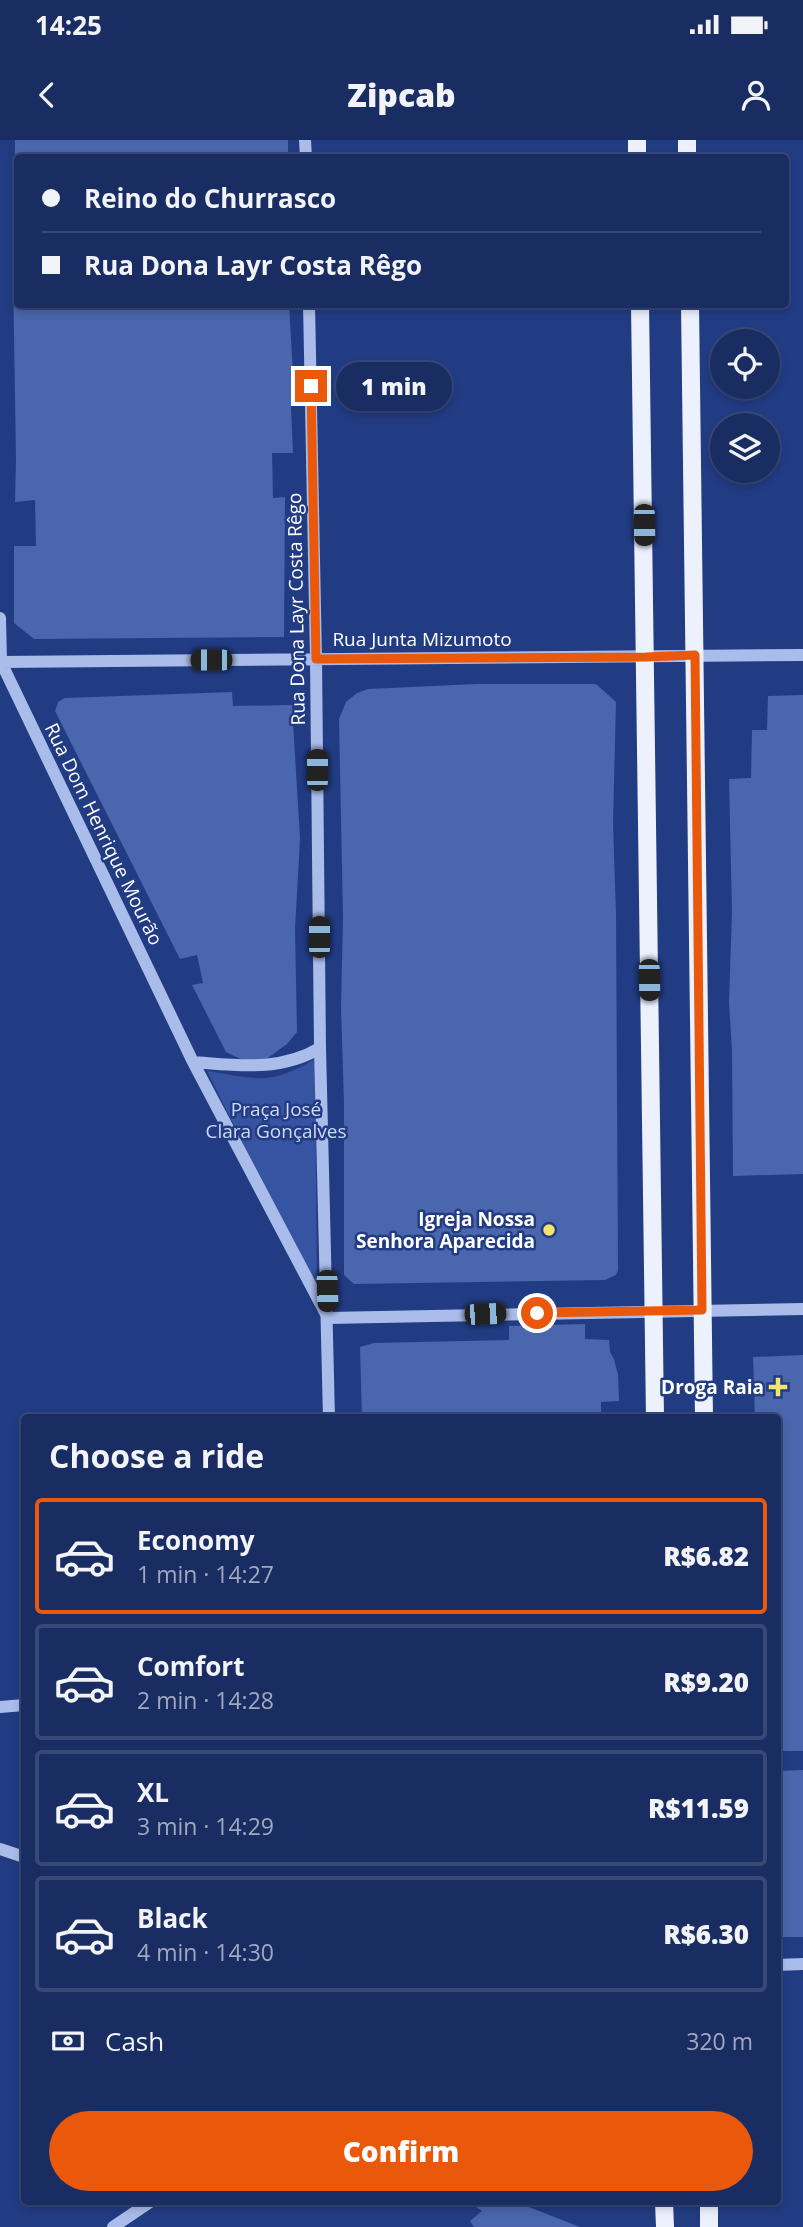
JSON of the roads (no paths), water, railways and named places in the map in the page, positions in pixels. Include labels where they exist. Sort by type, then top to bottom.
[{"type":"main road","points":[[639,308],[655,1414]]},
{"type":"main road","points":[[690,308],[704,1414]]},
{"type":"main road","points":[[664,2205],[665,2227]]},
{"type":"main road","points":[[709,2205],[709,2227]]},
{"type":"street","name":"Rua Dona Layr Costa Rêgo","points":[[309,308],[320,1048],[330,1414]]},
{"type":"street","name":"Rua Dom Henrique Mourão","points":[[0,618],[0,662],[192,1062],[328,1318]]},
{"type":"street","name":"Rua Junta Mizumoto","points":[[0,662],[803,654]]},
{"type":"street","points":[[192,1062],[260,1067],[305,1057],[320,1048]]},
{"type":"street","points":[[328,1318],[803,1309]]},
{"type":"street","points":[[0,1707],[21,1705]]},
{"type":"street","points":[[0,1849],[21,1856]]},
{"type":"street","points":[[781,1965],[803,1964]]},
{"type":"street","points":[[113,2227],[146,2205]]},
{"type":"place","name":"Igreja Nossa Senhora Aparecida","points":[[549,1230]]},
{"type":"place","name":"Droga Raia","points":[[778,1387]]},
{"type":"park label","name":"Praça José Clara Gonçalves","points":[[276,1120]]}]
